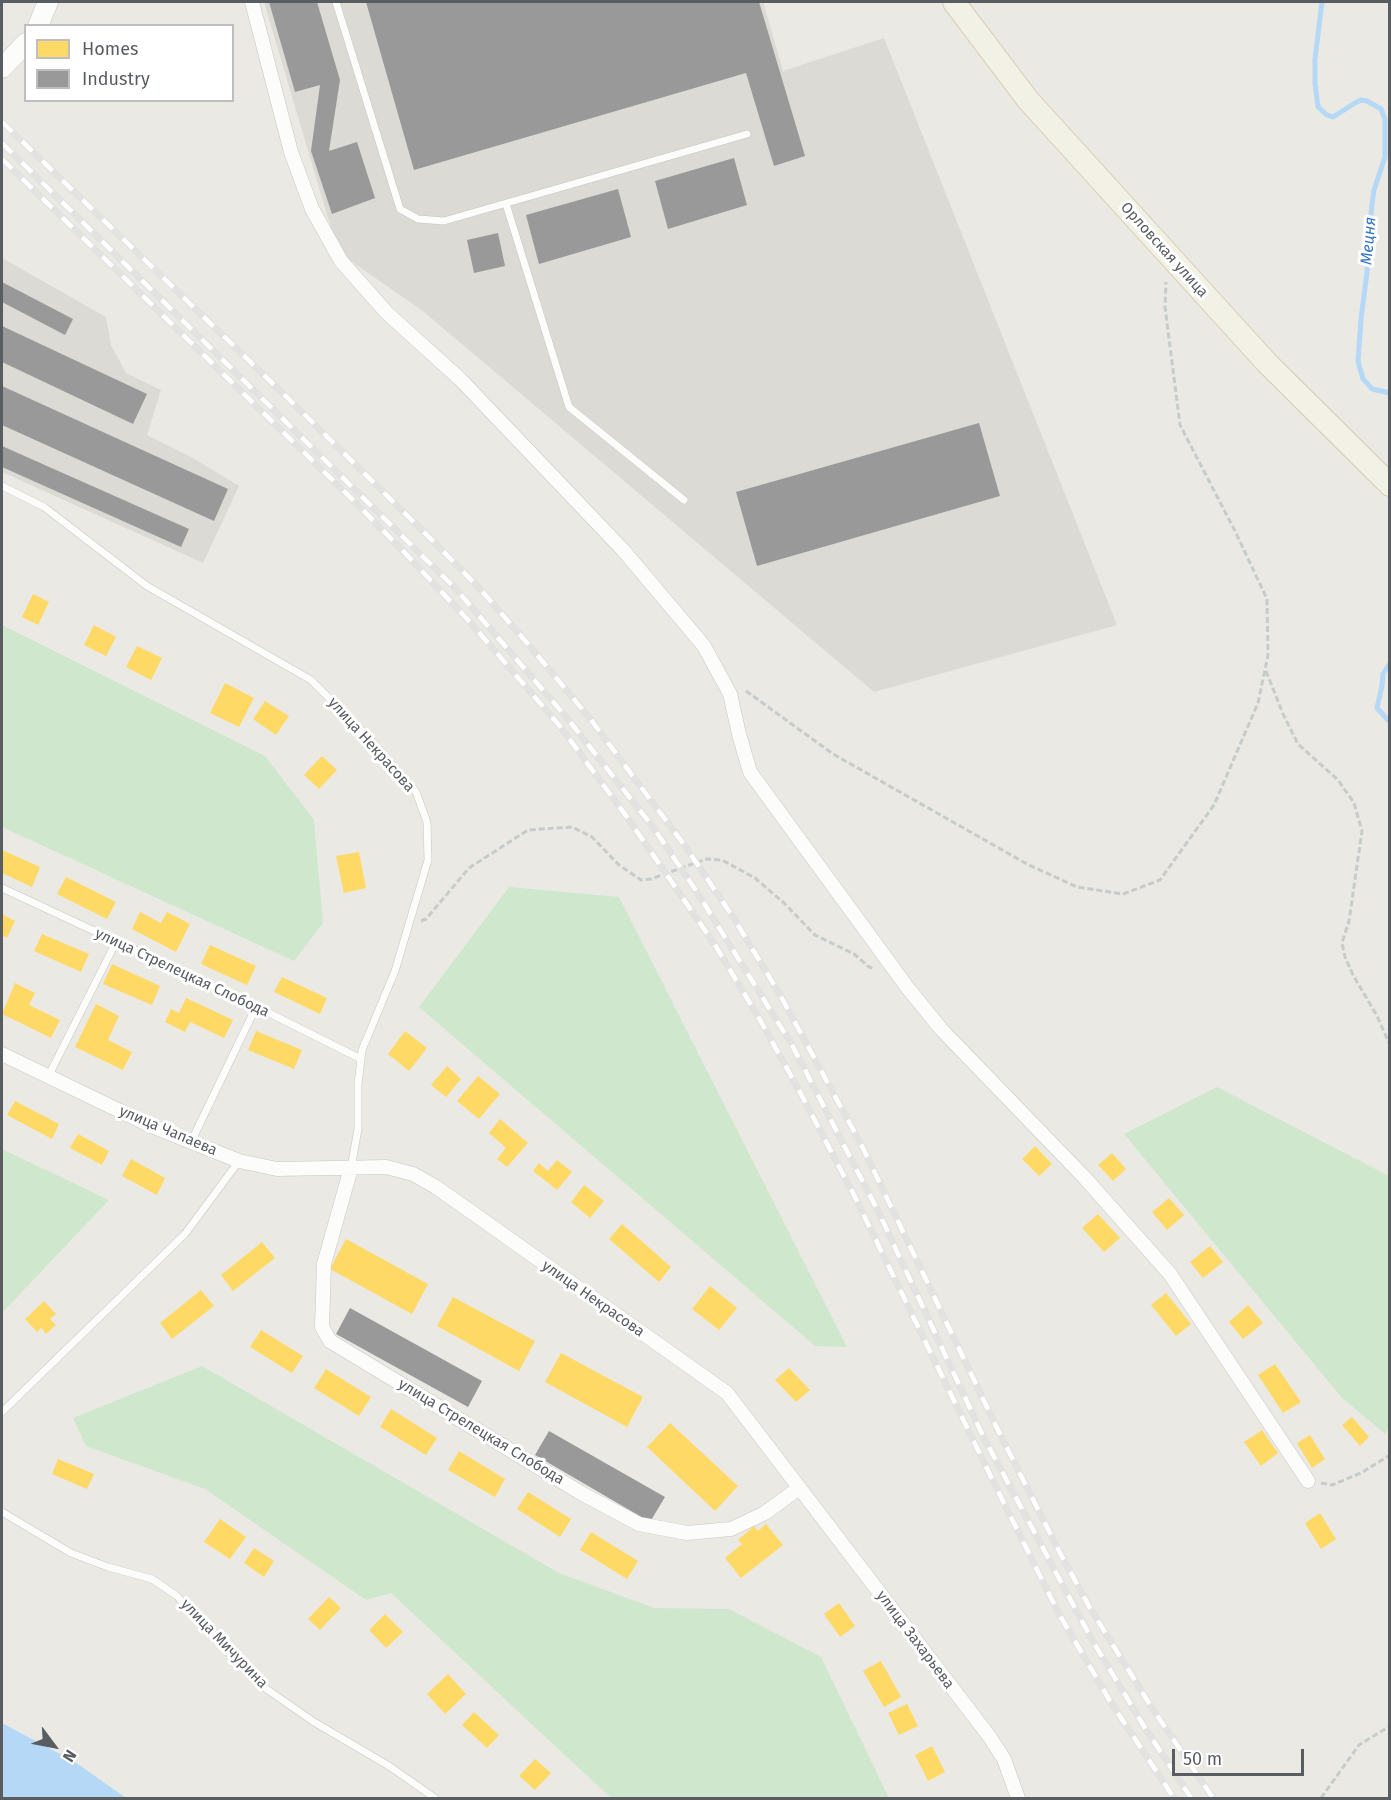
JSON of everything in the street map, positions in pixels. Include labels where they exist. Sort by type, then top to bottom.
[{"type":"main road","points":[[39,24],[48,2]]},
{"type":"main road","name":"Орловская улица","points":[[954,2],[1029,100],[1267,363],[1389,485]]},
{"type":"main road","points":[[4,66],[24,45]]},
{"type":"street","points":[[252,2],[291,152],[312,209],[341,261],[387,313],[460,379],[623,550],[704,646],[730,694],[738,734],[750,772],[893,968],[941,1029],[1084,1177],[1170,1274],[1308,1481]]},
{"type":"street","name":"улица Чапаева","points":[[2,1054],[149,1125],[239,1161],[277,1169],[348,1168]]},
{"type":"street","name":"улица Некрасова","points":[[348,1168],[386,1167],[412,1174],[436,1187],[727,1394],[799,1488]]},
{"type":"street","name":"улица Стрелецкая Слобода","points":[[348,1168],[324,1264],[322,1327],[330,1341],[581,1493],[639,1524],[687,1533],[731,1529],[765,1514],[799,1488]]},
{"type":"street","name":"улица Захарьева","points":[[799,1488],[989,1736],[1004,1759],[1018,1798]]},
{"type":"lane","points":[[336,2],[400,209],[418,219],[444,221],[747,134]]},
{"type":"lane","points":[[506,204],[569,407],[684,500]]},
{"type":"lane","name":"улица Некрасова","points":[[2,486],[44,507],[147,586],[312,680],[370,739],[416,792],[427,822],[428,860],[395,971],[362,1050],[358,1084],[358,1129],[348,1168]]},
{"type":"lane","name":"улица Стрелецкая Слобода","points":[[2,888],[361,1059]]},
{"type":"lane","points":[[48,1077],[116,942]]},
{"type":"lane","points":[[191,1142],[256,1007]]},
{"type":"lane","points":[[2,1412],[185,1234],[239,1161]]},
{"type":"lane","name":"улица Мичурина","points":[[2,1512],[71,1553],[108,1567],[152,1579],[177,1596],[255,1681],[314,1722],[389,1766],[435,1798]]},
{"type":"path","points":[[746,691],[833,754],[1027,864],[1077,888],[1123,894],[1160,880],[1214,805],[1258,703],[1268,655],[1267,598],[1180,425],[1165,307],[1168,254]]},
{"type":"path","points":[[1265,669],[1298,744],[1338,780],[1354,803],[1362,831],[1349,921],[1342,943],[1353,975],[1377,1016],[1389,1045]]},
{"type":"path","points":[[408,926],[426,919],[469,868],[528,830],[572,827],[592,837],[619,865],[641,880],[651,879],[706,859],[722,860],[754,878],[784,903],[815,935],[854,954],[869,967],[886,973],[893,968]]},
{"type":"path","points":[[1384,1033],[1389,1035]]},
{"type":"path","points":[[1308,1481],[1332,1485],[1361,1473],[1389,1455]]},
{"type":"path","points":[[1321,1798],[1359,1745],[1389,1726]]},
{"type":"shaded area","points":[[264,2],[763,2],[783,71],[884,38],[1117,625],[874,692],[424,312],[338,252]]},
{"type":"shaded area","points":[[2,258],[106,317],[111,345],[126,373],[161,390],[147,435],[193,458],[239,486],[203,563],[2,472]]},
{"type":"green space","points":[[2,625],[265,756],[314,820],[323,923],[294,961],[2,827]]},
{"type":"green space","points":[[509,887],[619,897],[847,1347],[815,1346],[419,1007]]},
{"type":"green space","points":[[1217,1087],[1389,1176],[1390,1424],[1385,1434],[1342,1398],[1124,1134]]},
{"type":"green space","points":[[2,1149],[109,1200],[2,1313]]},
{"type":"green space","points":[[202,1366],[559,1573],[654,1608],[729,1609],[821,1657],[889,1798],[611,1798],[391,1593],[366,1600],[205,1489],[86,1446],[73,1418]]},
{"type":"water","points":[[2,1723],[75,1762],[126,1798],[2,1798]]},
{"type":"building: Homes","points":[[33,594],[49,602],[38,625],[22,617]]},
{"type":"building: Homes","points":[[94,625],[116,637],[106,656],[84,645]]},
{"type":"building: Homes","points":[[137,646],[162,658],[151,680],[126,667]]},
{"type":"building: Homes","points":[[225,683],[254,698],[239,727],[210,713]]},
{"type":"building: Homes","points":[[265,701],[289,716],[276,735],[253,719]]},
{"type":"building: Homes","points":[[322,756],[337,770],[319,789],[304,775]]},
{"type":"building: Homes","points":[[2,850],[40,867],[32,887],[2,873]]},
{"type":"building: Homes","points":[[359,852],[366,888],[344,893],[336,856]]},
{"type":"building: Homes","points":[[66,877],[116,902],[107,919],[57,894]]},
{"type":"building: Homes","points":[[140,912],[161,923],[167,912],[190,924],[176,952],[132,929]]},
{"type":"building: Homes","points":[[2,914],[15,921],[7,938],[2,935]]},
{"type":"building: Homes","points":[[42,934],[89,954],[81,972],[34,951]]},
{"type":"building: Homes","points":[[210,945],[256,966],[247,985],[201,964]]},
{"type":"building: Homes","points":[[112,964],[160,986],[152,1005],[103,984]]},
{"type":"building: Homes","points":[[282,977],[327,998],[320,1014],[274,992]]},
{"type":"building: Homes","points":[[15,983],[35,993],[29,1005],[60,1020],[51,1038],[2,1014]]},
{"type":"building: Homes","points":[[186,998],[233,1020],[224,1038],[190,1022],[185,1032],[165,1022],[171,1009],[179,1013]]},
{"type":"building: Homes","points":[[96,1004],[119,1016],[108,1040],[132,1052],[123,1070],[75,1047]]},
{"type":"building: Homes","points":[[256,1031],[302,1050],[294,1069],[248,1050]]},
{"type":"building: Homes","points":[[405,1031],[427,1048],[409,1071],[388,1054]]},
{"type":"building: Homes","points":[[447,1066],[461,1079],[446,1097],[431,1085]]},
{"type":"building: Homes","points":[[478,1076],[500,1094],[479,1119],[457,1101]]},
{"type":"building: Homes","points":[[15,1101],[59,1124],[52,1139],[7,1115]]},
{"type":"building: Homes","points":[[500,1119],[528,1143],[507,1167],[497,1159],[506,1148],[489,1133]]},
{"type":"building: Homes","points":[[78,1134],[109,1151],[102,1165],[70,1148]]},
{"type":"building: Homes","points":[[1035,1146],[1052,1164],[1039,1176],[1022,1159]]},
{"type":"building: Homes","points":[[1112,1153],[1126,1169],[1113,1181],[1098,1165]]},
{"type":"building: Homes","points":[[131,1159],[165,1178],[157,1195],[122,1176]]},
{"type":"building: Homes","points":[[557,1160],[572,1172],[557,1190],[533,1171],[539,1163],[548,1171]]},
{"type":"building: Homes","points":[[584,1185],[604,1201],[590,1218],[571,1202]]},
{"type":"building: Homes","points":[[1169,1198],[1184,1215],[1167,1230],[1152,1212]]},
{"type":"building: Homes","points":[[1098,1214],[1120,1238],[1104,1252],[1082,1228]]},
{"type":"building: Homes","points":[[622,1224],[671,1267],[659,1282],[609,1239]]},
{"type":"building: Homes","points":[[346,1239],[428,1284],[412,1314],[330,1269]]},
{"type":"building: Homes","points":[[262,1242],[275,1258],[233,1291],[221,1275]]},
{"type":"building: Homes","points":[[1210,1246],[1223,1262],[1203,1278],[1190,1262]]},
{"type":"building: Homes","points":[[710,1286],[737,1308],[719,1330],[692,1309]]},
{"type":"building: Homes","points":[[201,1290],[214,1306],[172,1339],[160,1323]]},
{"type":"building: Homes","points":[[1166,1293],[1191,1324],[1176,1336],[1151,1305]]},
{"type":"building: Homes","points":[[453,1297],[535,1341],[519,1371],[437,1326]]},
{"type":"building: Homes","points":[[44,1301],[56,1314],[50,1319],[56,1325],[46,1334],[41,1328],[37,1332],[25,1319]]},
{"type":"building: Homes","points":[[1248,1305],[1263,1323],[1243,1339],[1229,1322]]},
{"type":"building: Homes","points":[[261,1330],[303,1356],[292,1373],[250,1347]]},
{"type":"building: Homes","points":[[561,1353],[643,1397],[627,1427],[545,1382]]},
{"type":"building: Homes","points":[[1275,1364],[1301,1402],[1283,1413],[1258,1375]]},
{"type":"building: Homes","points":[[789,1368],[810,1390],[796,1402],[775,1380]]},
{"type":"building: Homes","points":[[326,1369],[371,1397],[359,1416],[314,1388]]},
{"type":"building: Homes","points":[[391,1409],[437,1438],[426,1455],[380,1427]]},
{"type":"building: Homes","points":[[1352,1417],[1369,1437],[1360,1446],[1342,1425]]},
{"type":"building: Homes","points":[[670,1423],[738,1486],[715,1511],[647,1447]]},
{"type":"building: Homes","points":[[1262,1430],[1278,1453],[1261,1466],[1244,1442]]},
{"type":"building: Homes","points":[[1310,1435],[1325,1459],[1312,1468],[1297,1443]]},
{"type":"building: Homes","points":[[459,1451],[505,1479],[495,1497],[448,1470]]},
{"type":"building: Homes","points":[[58,1459],[94,1474],[87,1489],[52,1474]]},
{"type":"building: Homes","points":[[528,1492],[571,1519],[560,1537],[517,1509]]},
{"type":"building: Homes","points":[[1320,1513],[1336,1539],[1321,1549],[1305,1523]]},
{"type":"building: Homes","points":[[220,1519],[246,1537],[230,1559],[204,1542]]},
{"type":"building: Homes","points":[[766,1524],[783,1545],[741,1578],[725,1558],[742,1544],[738,1540],[754,1526],[758,1531]]},
{"type":"building: Homes","points":[[591,1532],[638,1561],[627,1579],[580,1550]]},
{"type":"building: Homes","points":[[254,1548],[274,1561],[264,1577],[244,1563]]},
{"type":"building: Homes","points":[[329,1597],[341,1608],[320,1630],[308,1619]]},
{"type":"building: Homes","points":[[839,1603],[855,1626],[840,1637],[824,1614]]},
{"type":"building: Homes","points":[[385,1614],[403,1632],[386,1648],[369,1630]]},
{"type":"building: Homes","points":[[881,1661],[901,1697],[884,1707],[863,1671]]},
{"type":"building: Homes","points":[[448,1674],[466,1694],[445,1714],[427,1694]]},
{"type":"building: Homes","points":[[907,1704],[918,1726],[899,1735],[888,1713]]},
{"type":"building: Homes","points":[[474,1712],[499,1735],[487,1748],[462,1725]]},
{"type":"building: Homes","points":[[932,1746],[945,1772],[928,1781],[915,1755]]},
{"type":"building: Homes","points":[[535,1759],[551,1773],[535,1790],[519,1776]]},
{"type":"building: Industry","points":[[269,2],[317,2],[340,80],[329,151],[357,142],[375,198],[332,214],[311,151],[320,85],[295,92]]},
{"type":"building: Industry","points":[[366,2],[759,2],[805,156],[774,166],[746,73],[414,170]]},
{"type":"building: Industry","points":[[734,158],[747,205],[668,229],[655,181]]},
{"type":"building: Industry","points":[[618,189],[631,237],[539,264],[526,215]]},
{"type":"building: Industry","points":[[498,233],[505,266],[474,273],[467,240]]},
{"type":"building: Industry","points":[[2,282],[73,319],[65,335],[2,302]]},
{"type":"building: Industry","points":[[2,326],[147,394],[133,424],[2,362]]},
{"type":"building: Industry","points":[[2,386],[228,489],[214,521],[2,425]]},
{"type":"building: Industry","points":[[979,423],[1000,496],[757,566],[736,492]]},
{"type":"building: Industry","points":[[2,446],[189,529],[181,547],[2,467]]},
{"type":"building: Industry","points":[[350,1308],[482,1381],[468,1407],[336,1334]]},
{"type":"building: Industry","points":[[549,1431],[665,1497],[650,1522],[535,1455]]},
{"type":"waterway","name":"Мецня","points":[[1322,2],[1315,59],[1318,107],[1333,117],[1361,100],[1367,101],[1381,109],[1385,119],[1385,157],[1374,190],[1372,204],[1358,361],[1363,379],[1372,389],[1390,393]]},
{"type":"waterway","name":"Мецня","points":[[1390,663],[1383,674],[1377,708],[1390,722]]},
{"type":"railway","points":[[2,122],[297,407],[481,590],[588,716],[685,846],[733,917],[779,993],[862,1146],[997,1428],[1090,1608],[1152,1708],[1213,1798]]},
{"type":"railway","points":[[2,143],[456,589],[567,718],[653,827],[695,889],[792,1045],[879,1213],[984,1438],[1091,1638],[1145,1728],[1191,1798]]},
{"type":"railway","points":[[2,159],[404,552],[469,621],[559,725],[627,817],[715,945],[759,1018],[854,1195],[1059,1614],[1110,1701],[1174,1798]]}]
